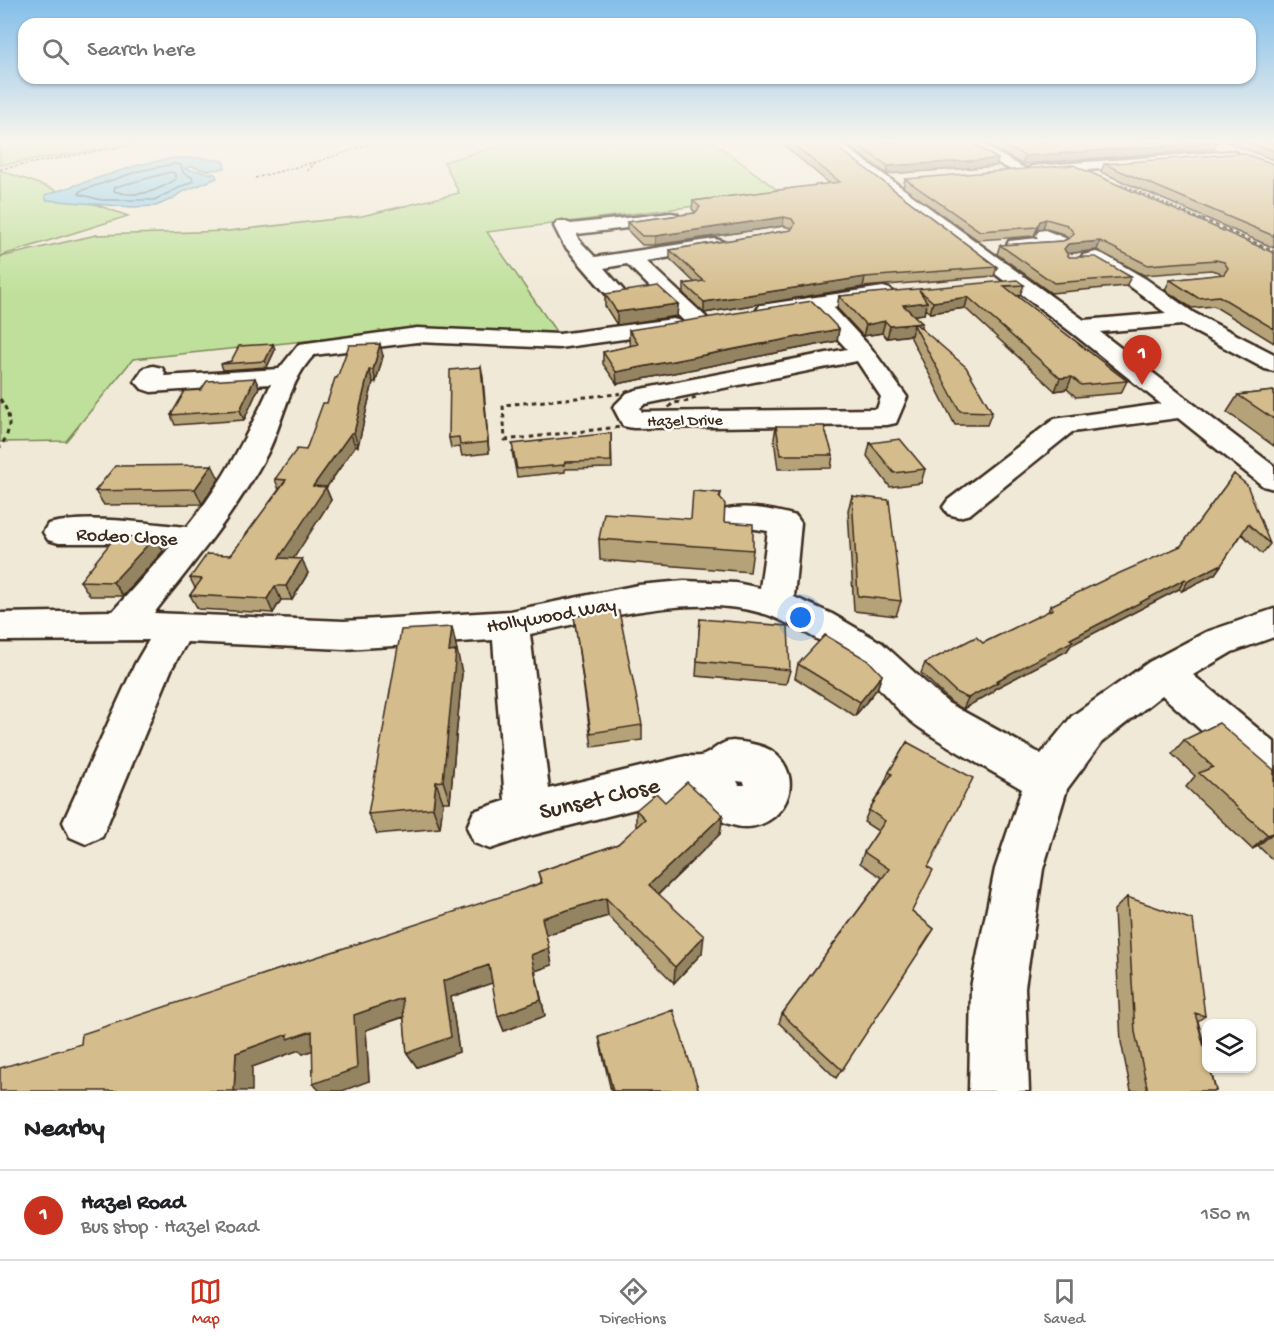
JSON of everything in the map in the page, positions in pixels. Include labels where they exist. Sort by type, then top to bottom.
[{"type":"street","points":[[901,193],[1079,327],[1274,480]]},
{"type":"street","points":[[614,291],[569,240],[565,228],[688,216]]},
{"type":"street","points":[[975,248],[1059,242],[1046,235]]},
{"type":"street","points":[[590,264],[730,242]]},
{"type":"street","points":[[631,258],[698,322]]},
{"type":"street","points":[[1072,260],[1096,258],[1130,278],[1185,318],[1274,364]]},
{"type":"street","points":[[1130,278],[1170,281]]},
{"type":"street","points":[[986,285],[1019,282]]},
{"type":"street","points":[[744,314],[814,302],[907,291]]},
{"type":"street","name":"Hazel Drive","points":[[814,302],[828,312],[863,353],[894,397],[887,417],[633,420],[626,407],[636,398],[863,353]]},
{"type":"street","points":[[153,373],[148,381],[151,384],[288,376],[300,354],[315,347],[417,335],[566,341],[721,318]]},
{"type":"street","points":[[1079,327],[1185,318]]},
{"type":"street","points":[[496,325],[522,340]]},
{"type":"street","name":"Rodeo Close","points":[[123,625],[231,491],[256,451],[288,376]]},
{"type":"street","points":[[959,507],[1064,425],[1183,410]]},
{"type":"street","points":[[735,517],[798,524],[776,604]]},
{"type":"street","name":"Rodeo Close","points":[[59,532],[127,532],[194,539]]},
{"type":"street","name":"Hollywood Way","points":[[0,627],[123,625],[344,635],[510,625],[638,598],[684,594],[736,596],[776,604],[819,624],[868,653],[933,715],[1047,780]]},
{"type":"street","points":[[999,1091],[998,987],[1019,869],[1047,780],[1087,729],[1163,673],[1219,642],[1274,622]]},
{"type":"street","name":"Sunset Close","points":[[510,625],[509,821],[686,776],[714,774]]},
{"type":"street","points":[[86,822],[154,664],[176,629]]},
{"type":"street","points":[[1163,673],[1274,769]]},
{"type":"path","points":[[1136,193],[1274,251]]},
{"type":"path","points":[[0,399],[11,425],[9,437],[0,447]]},
{"type":"path","points":[[0,411],[7,412]]},
{"type":"green space","points":[[0,193],[64,193],[128,216],[0,256]]},
{"type":"green space","points":[[459,193],[781,193],[784,195],[487,232],[557,333],[430,328],[133,359],[66,441],[0,442],[0,257],[96,235],[228,231],[362,216]]},
{"type":"water","points":[[51,193],[181,193],[156,206],[132,207],[46,200],[45,195]]},
{"type":"building","points":[[756,193],[898,193],[997,267],[865,277],[704,302],[684,284],[704,281],[670,250],[791,230],[795,224],[792,219],[784,217],[642,236],[627,222],[695,213],[700,207],[693,201]]},
{"type":"building","points":[[925,193],[1137,193],[1274,253],[1274,329],[1219,296],[1198,298],[1170,280],[1224,274],[1228,268],[1224,262],[1216,260],[1148,265],[1100,241],[1068,244],[1064,249],[1069,257],[1096,257],[1131,277],[1054,283],[1000,245],[1063,241],[1074,233],[1067,225],[1046,219],[1040,221],[1037,227],[980,231]]},
{"type":"building","points":[[1172,193],[1274,193],[1274,236]]},
{"type":"building","points":[[1017,280],[1024,285],[1004,286],[1127,381],[1081,385],[1072,377],[1060,378],[968,297],[933,302],[919,290],[927,302],[903,305],[922,323],[890,326],[885,321],[866,325],[839,296]]},
{"type":"building","points":[[658,286],[678,304],[617,312],[605,294]]},
{"type":"building","points":[[812,301],[839,329],[616,372],[603,352],[638,344],[629,330]]},
{"type":"building","points":[[916,324],[966,367],[992,412],[960,411],[914,325]]},
{"type":"building","points":[[273,344],[265,361],[221,364],[231,361],[239,346]]},
{"type":"building","points":[[380,344],[373,370],[369,370],[354,433],[351,433],[313,486],[326,487],[279,558],[302,559],[286,586],[275,586],[267,599],[190,595],[202,579],[190,578],[207,554],[231,555],[286,480],[275,479],[297,449],[306,450],[323,403],[327,403],[349,345]]},
{"type":"building","points":[[481,367],[488,442],[460,445],[459,437],[449,438],[450,370]]},
{"type":"building","points":[[255,378],[240,410],[171,415],[185,391],[201,390],[207,381]]},
{"type":"building","points":[[1274,391],[1274,419],[1238,395]]},
{"type":"building","points":[[776,426],[824,426],[833,455],[781,455]]},
{"type":"building","points":[[611,433],[611,461],[565,462],[564,465],[517,469],[512,444]]},
{"type":"building","points":[[900,439],[925,469],[894,473],[870,443]]},
{"type":"building","points":[[212,465],[195,489],[95,491],[115,466]]},
{"type":"building","points":[[1234,474],[1247,485],[1270,544],[1248,524],[1222,564],[1188,581],[1185,579],[1070,639],[1073,641],[968,698],[957,693],[925,663],[976,637],[983,643],[1053,609],[1050,606],[1181,546]]},
{"type":"building","points":[[693,491],[721,493],[719,497],[725,504],[724,522],[753,524],[753,550],[599,539],[604,513],[691,519]]},
{"type":"building","points":[[852,496],[889,500],[901,601],[858,596]]},
{"type":"building","points":[[115,537],[155,537],[113,582],[80,581]]},
{"type":"building","points":[[619,611],[642,725],[591,733],[574,616]]},
{"type":"building","points":[[700,619],[788,626],[790,670],[697,661]]},
{"type":"building","points":[[452,627],[449,652],[456,651],[443,781],[436,782],[433,808],[368,814],[401,630]]},
{"type":"building","points":[[825,635],[869,661],[882,675],[860,702],[798,664]]},
{"type":"building","points":[[1219,723],[1274,770],[1274,832],[1268,835],[1199,773],[1213,767],[1184,740]]},
{"type":"building","points":[[907,742],[973,778],[928,867],[933,870],[912,911],[934,929],[842,1070],[782,1014],[889,869],[864,852],[885,821],[869,810],[892,774],[889,772]]},
{"type":"building","points":[[687,782],[723,815],[649,885],[704,936],[675,967],[606,898],[542,918],[549,948],[531,955],[541,1000],[498,1016],[489,965],[443,981],[451,1037],[407,1053],[402,998],[354,1015],[357,1068],[313,1084],[312,1031],[288,1039],[288,1034],[236,1053],[234,1091],[0,1091],[0,1068],[81,1044],[82,1034],[542,883],[538,872],[618,844],[645,819],[636,810],[656,793],[665,802]]},
{"type":"building","points":[[1127,897],[1193,920],[1205,1016],[1195,1013],[1202,1039],[1202,1073],[1211,1073],[1216,1091],[1148,1091],[1135,1032]]},
{"type":"building","points":[[673,1010],[699,1091],[613,1091],[599,1037]]},
{"type":"place","name":"Hazel Road","points":[[1142,385]]}]
